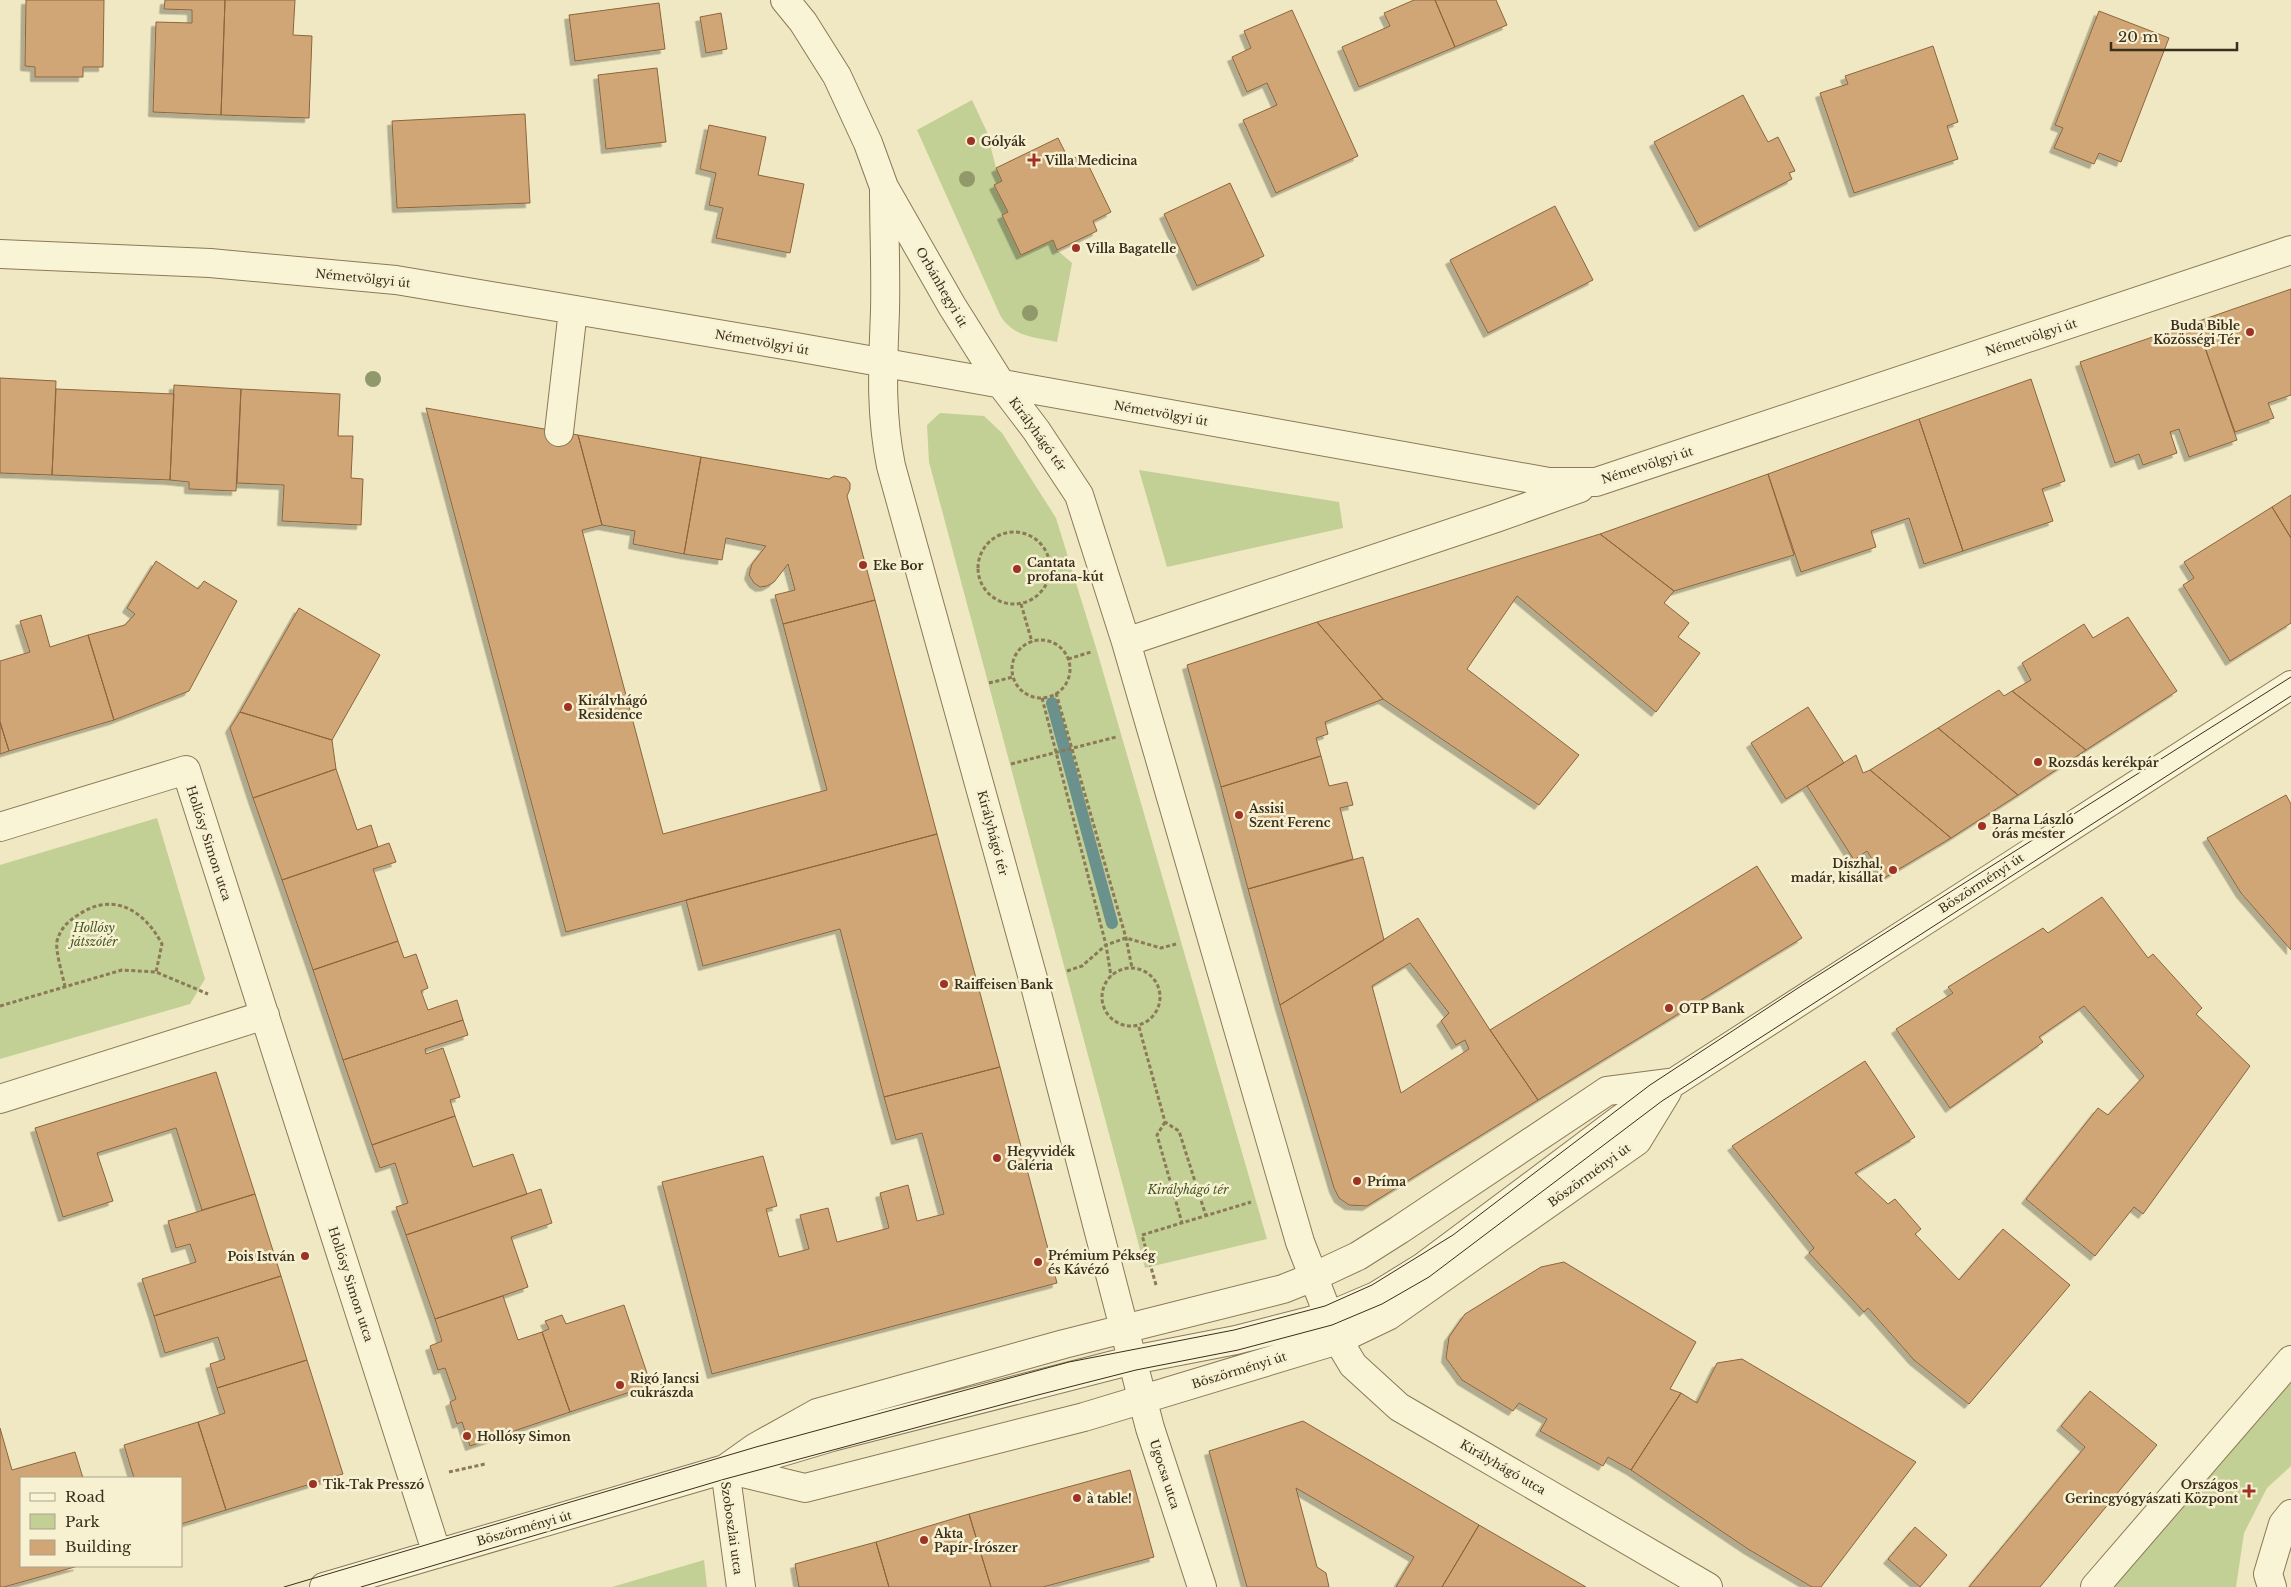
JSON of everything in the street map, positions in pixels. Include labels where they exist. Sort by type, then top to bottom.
[{"type":"street","name":"Orbánhegyi út","points":[[785,0],[803,22],[837,76],[868,143],[884,187],[952,306],[1001,384]]},
{"type":"street","name":"Orbánhegyi út","points":[[881,363],[885,310],[884,187]]},
{"type":"street","name":"Németvölgyi út","points":[[0,254],[210,263],[396,280],[1001,384],[1549,482],[1596,482],[2291,250]]},
{"type":"street","points":[[559,432],[573,310]]},
{"type":"street","name":"Királyhágó tér","points":[[881,363],[884,434],[890,466],[1034,982],[1133,1360]]},
{"type":"street","name":"Királyhágó tér","points":[[1001,384],[1042,437],[1079,495],[1126,642],[1300,1242],[1334,1328]]},
{"type":"street","points":[[1126,642],[1496,518],[1596,482]]},
{"type":"street","name":"Böszörményi út","points":[[324,1587],[725,1469],[756,1447],[816,1413],[1125,1329],[1284,1289],[1313,1277],[1358,1256],[1607,1091],[1673,1083],[2291,685]]},
{"type":"street","name":"Hollósy Simon utca","points":[[0,827],[186,770],[438,1554]]},
{"type":"street","points":[[0,1099],[264,1015]]},
{"type":"street","points":[[725,1469],[832,1437],[1133,1360],[1236,1340],[1334,1328],[1376,1296],[1423,1267],[1614,1124],[1673,1083]]},
{"type":"street","name":"Böszörményi út","points":[[725,1469],[805,1488],[1084,1417],[1143,1399],[1334,1328]]},
{"type":"street","name":"Királyhágó utca","points":[[1334,1328],[1353,1365],[1399,1406],[1708,1587]]},
{"type":"street","name":"Ugocsa utca","points":[[1133,1360],[1150,1428],[1202,1587]]},
{"type":"street","points":[[2095,1587],[2291,1360]]},
{"type":"street","name":"Szoboszlai utca","points":[[725,1469],[741,1587]]},
{"type":"street","points":[[2272,1587],[2268,1574],[2283,1524],[2291,1514]]},
{"type":"path","points":[[1010,532],[1026,533],[1040,542],[1048,556],[1051,572],[1046,587],[1034,599],[1021,604],[1002,602],[988,594],[980,581],[978,564],[982,549],[994,538],[1010,532]]},
{"type":"path","points":[[1021,604],[1032,642]]},
{"type":"path","points":[[1032,642],[1054,643],[1062,650],[1068,660],[1070,669],[1068,679],[1063,688],[1056,694],[1042,698],[1032,697],[1024,693],[1017,686],[1013,677],[1012,666],[1015,655],[1022,646],[1032,642]]},
{"type":"path","points":[[1056,694],[1126,938],[1132,968]]},
{"type":"path","points":[[1042,698],[1106,945],[1111,976]]},
{"type":"path","points":[[976,773],[1151,728]]},
{"type":"path","points":[[65,987],[56,943],[64,924],[88,908],[112,902],[138,913],[155,931],[162,944],[156,972]]},
{"type":"path","points":[[1034,982],[1082,966],[1106,945],[1126,938],[1161,948],[1211,934]]},
{"type":"path","points":[[1132,968],[1149,975],[1159,990],[1157,1009],[1153,1017],[1139,1027],[1118,1023],[1106,1010],[1102,1002],[1102,992],[1111,976],[1121,970],[1132,968]]},
{"type":"path","points":[[0,1006],[122,970],[156,972],[264,1015]]},
{"type":"path","points":[[1139,1027],[1165,1122],[1178,1131],[1206,1216]]},
{"type":"path","points":[[1165,1122],[1157,1135],[1182,1223]]},
{"type":"path","points":[[1117,1296],[1156,1287],[1142,1235],[1251,1202],[1254,1210]]},
{"type":"green space","points":[[972,100],[987,132],[996,168],[1002,181],[995,185],[1008,212],[1002,216],[1021,255],[1053,240],[1057,250],[1072,263],[1057,342],[1018,332],[1011,328],[1000,315],[917,130]]},
{"type":"green space","name":"Királyhágó tér","points":[[940,413],[984,416],[1002,433],[1056,518],[1097,651],[1267,1239],[1145,1268],[929,462],[927,425]]},
{"type":"green space","points":[[1139,470],[1339,502],[1343,528],[1167,567]]},
{"type":"green space","name":"Hollósy játszótér","points":[[157,818],[205,979],[190,1004],[0,1059],[0,865]]},
{"type":"green space","name":"Országos Gerincgyógyászati Központ","points":[[2291,1369],[2291,1466],[2267,1488],[2244,1533],[2236,1587],[2103,1587]]},
{"type":"green space","points":[[704,1560],[707,1587],[612,1587]]},
{"type":"building","points":[[26,0],[104,0],[103,67],[83,67],[83,77],[35,77],[35,67],[25,66]]},
{"type":"building","points":[[165,0],[225,0],[221,115],[153,112],[156,22],[192,23],[192,10],[164,9]]},
{"type":"building","points":[[225,0],[295,0],[293,35],[312,36],[309,118],[221,115]]},
{"type":"building","points":[[1414,0],[1435,0],[1455,47],[1359,87],[1342,47],[1390,26],[1384,13]]},
{"type":"building","points":[[1435,0],[1496,0],[1507,25],[1455,47]]},
{"type":"building","points":[[659,3],[665,49],[575,61],[569,15]]},
{"type":"building","points":[[1292,10],[1358,156],[1276,193],[1243,120],[1277,105],[1267,83],[1247,92],[1232,57],[1251,48],[1244,31]]},
{"type":"building","points":[[2099,11],[2169,38],[2121,162],[2099,153],[2094,164],[2054,148],[2063,128],[2055,125]]},
{"type":"building","points":[[721,13],[727,49],[706,53],[700,17]]},
{"type":"building","points":[[1933,46],[1958,122],[1947,126],[1958,159],[1854,193],[1820,93],[1848,84],[1845,76]]},
{"type":"building","points":[[657,68],[666,142],[606,149],[598,75]]},
{"type":"building","points":[[1743,95],[1768,142],[1778,137],[1795,171],[1789,173],[1792,179],[1699,227],[1654,142]]},
{"type":"building","points":[[525,114],[530,203],[397,208],[392,121]]},
{"type":"building","points":[[709,125],[766,137],[758,175],[804,184],[790,253],[716,238],[723,208],[709,205],[716,173],[700,169]]},
{"type":"building","points":[[1058,138],[1069,160],[1083,154],[1111,212],[1093,221],[1097,231],[1057,250],[1053,240],[1021,255],[1002,215],[1008,212],[994,185],[1002,181],[996,168]]},
{"type":"building","points":[[1230,183],[1264,256],[1197,286],[1164,214]]},
{"type":"building","points":[[1555,206],[1593,280],[1488,333],[1450,260]]},
{"type":"building","points":[[2291,289],[2291,395],[2268,403],[2274,418],[2235,432],[2196,322]]},
{"type":"building","points":[[2196,322],[2237,440],[2189,457],[2179,429],[2170,432],[2177,453],[2143,465],[2139,454],[2115,463],[2080,362]]},
{"type":"building","points":[[0,378],[56,381],[52,475],[0,473]]},
{"type":"building","points":[[2031,379],[2065,481],[2042,489],[2053,521],[1963,551],[1919,419]]},
{"type":"building","points":[[174,385],[241,389],[236,491],[189,489],[189,482],[170,480]]},
{"type":"building","points":[[56,389],[174,394],[170,480],[52,475]]},
{"type":"building","points":[[241,389],[340,394],[338,436],[353,436],[351,478],[363,479],[361,525],[282,521],[284,485],[237,483]]},
{"type":"building","name":"Királyhágó Residence","points":[[426,408],[578,435],[602,525],[582,530],[663,834],[827,790],[783,624],[875,600],[937,834],[566,932]]},
{"type":"building","points":[[1919,419],[1963,551],[1924,564],[1909,518],[1871,531],[1876,547],[1801,572],[1768,474]]},
{"type":"building","points":[[578,435],[701,457],[684,554],[633,544],[635,531],[602,525]]},
{"type":"building","points":[[701,457],[829,479],[834,476],[846,478],[850,483],[847,496],[875,600],[783,624],[775,595],[795,590],[788,564],[774,582],[767,586],[760,587],[754,583],[749,575],[752,564],[766,546],[726,538],[722,560],[684,554]]},
{"type":"building","points":[[1768,474],[1794,555],[1674,591],[1600,534]]},
{"type":"building","points":[[2291,495],[2291,538],[2272,507]]},
{"type":"building","points":[[2272,507],[2291,538],[2291,623],[2230,661],[2183,585],[2194,578],[2184,562]]},
{"type":"building","points":[[1600,534],[1674,591],[1664,603],[1689,623],[1678,637],[1700,653],[1656,712],[1517,596],[1467,669],[1579,755],[1539,805],[1383,699],[1317,622]]},
{"type":"building","points":[[156,561],[198,589],[204,581],[237,601],[189,691],[114,720],[88,635],[125,625],[135,614],[127,608]]},
{"type":"building","points":[[299,608],[380,655],[332,740],[240,712]]},
{"type":"building","points":[[41,615],[50,647],[88,635],[114,720],[9,751],[0,722],[0,661],[30,652],[20,621]]},
{"type":"building","points":[[2128,617],[2177,691],[2086,750],[2012,691],[2031,680],[2022,663],[2084,624],[2093,638]]},
{"type":"building","points":[[1317,622],[1383,699],[1325,722],[1328,734],[1316,738],[1321,756],[1221,787],[1187,665]]},
{"type":"building","points":[[1999,690],[2004,696],[2012,691],[2086,750],[2018,795],[1938,728]]},
{"type":"building","points":[[1808,707],[1844,763],[1786,799],[1751,743]]},
{"type":"building","points":[[240,712],[332,740],[336,769],[253,798],[230,728]]},
{"type":"building","points":[[0,722],[9,751],[0,754]]},
{"type":"building","points":[[1938,728],[2018,795],[1951,838],[1870,770]]},
{"type":"building","points":[[1856,755],[1863,773],[1870,770],[1951,838],[1884,878],[1867,851],[1854,860],[1807,786]]},
{"type":"building","points":[[1321,756],[1329,786],[1347,782],[1353,805],[1340,808],[1353,859],[1248,889],[1221,787]]},
{"type":"building","points":[[336,769],[357,830],[371,825],[378,847],[282,880],[253,798]]},
{"type":"building","points":[[2286,795],[2291,804],[2291,950],[2241,893],[2207,838]]},
{"type":"building","points":[[937,834],[1000,1067],[884,1097],[840,929],[703,966],[686,900]]},
{"type":"building","points":[[389,843],[396,862],[373,869],[398,941],[313,970],[282,880]]},
{"type":"building","points":[[1363,857],[1384,940],[1280,1005],[1248,889]]},
{"type":"building","points":[[1757,866],[1802,938],[1538,1100],[1490,1030]]},
{"type":"building","points":[[2102,897],[2148,958],[2153,954],[2202,1008],[2196,1014],[2250,1066],[2143,1214],[2134,1207],[2095,1256],[2026,1199],[2098,1108],[2108,1115],[2144,1076],[2084,1006],[2039,1037],[2043,1042],[1950,1108],[1896,1029],[1953,993],[1948,987],[2043,928],[2048,933]]},
{"type":"building","points":[[1418,918],[1490,1030],[1538,1100],[1367,1206],[1349,1205],[1339,1198],[1334,1188],[1280,1005]],"holes":[[[1410,963],[1449,1013],[1441,1021],[1456,1045],[1465,1040],[1469,1049],[1401,1093],[1372,986]]]},
{"type":"building","points":[[398,941],[404,958],[416,954],[428,988],[421,991],[428,1010],[457,1000],[463,1020],[343,1060],[313,970]]},
{"type":"building","points":[[463,1020],[468,1035],[425,1049],[426,1054],[443,1048],[460,1097],[450,1100],[455,1116],[372,1145],[343,1060]]},
{"type":"building","points":[[1865,1061],[1915,1137],[1855,1173],[1888,1204],[1895,1199],[1921,1229],[1915,1234],[1959,1280],[2003,1229],[2070,1285],[1969,1404],[1914,1360],[1868,1308],[1864,1312],[1809,1253],[1814,1248],[1732,1146]]},
{"type":"building","points":[[1000,1067],[1057,1283],[712,1374],[662,1182],[763,1156],[777,1206],[766,1209],[779,1257],[809,1249],[800,1215],[828,1208],[837,1242],[889,1228],[880,1193],[908,1185],[917,1221],[944,1214],[922,1133],[896,1140],[884,1097]]},
{"type":"building","points":[[216,1072],[255,1194],[202,1210],[176,1128],[97,1153],[113,1201],[63,1217],[35,1128]]},
{"type":"building","points":[[455,1116],[473,1167],[513,1154],[527,1194],[406,1235],[396,1207],[408,1203],[395,1163],[380,1168],[372,1145]]},
{"type":"building","points":[[541,1189],[552,1223],[511,1237],[528,1287],[435,1319],[406,1235]]},
{"type":"building","points":[[255,1194],[281,1276],[154,1316],[142,1279],[196,1262],[190,1244],[176,1248],[168,1221]]},
{"type":"building","points":[[1564,1262],[1696,1342],[1670,1389],[1681,1393],[1631,1470],[1608,1457],[1603,1466],[1540,1431],[1547,1419],[1519,1403],[1513,1411],[1462,1380],[1446,1358],[1449,1337],[1465,1314],[1541,1267]]},
{"type":"building","points":[[281,1276],[307,1360],[217,1388],[210,1364],[225,1359],[218,1337],[165,1353],[154,1316]]},
{"type":"building","points":[[503,1296],[518,1340],[542,1332],[570,1412],[470,1446],[462,1422],[457,1424],[450,1402],[456,1399],[445,1368],[438,1370],[430,1346],[442,1341],[435,1319]]},
{"type":"building","points":[[624,1305],[651,1385],[570,1412],[542,1332],[549,1329],[545,1321],[562,1315],[566,1324]]},
{"type":"building","points":[[1742,1359],[1916,1462],[1821,1587],[1812,1587],[1748,1549],[1631,1470],[1681,1393],[1697,1403],[1717,1363]]},
{"type":"building","points":[[307,1360],[343,1474],[226,1510],[198,1422],[225,1413],[217,1388]]},
{"type":"building","points":[[2090,1391],[2157,1445],[2040,1587],[1969,1587],[2085,1447],[2061,1426]]},
{"type":"building","points":[[1303,1421],[1479,1525],[1442,1587],[1396,1587],[1414,1557],[1296,1488],[1317,1567],[1326,1573],[1329,1587],[1247,1587],[1209,1451]]},
{"type":"building","points":[[198,1422],[226,1510],[182,1524],[182,1477],[134,1477],[124,1445]]},
{"type":"building","points":[[0,1428],[12,1470],[75,1452],[83,1477],[20,1477],[20,1567],[74,1567],[0,1587]]},
{"type":"building","points":[[1130,1470],[1154,1557],[1043,1587],[991,1587],[969,1514]]},
{"type":"building","points":[[969,1514],[991,1587],[889,1587],[876,1542]]},
{"type":"building","points":[[1479,1525],[1586,1587],[1442,1587]]},
{"type":"building","points":[[1915,1527],[1947,1555],[1920,1587],[1888,1559]]},
{"type":"building","points":[[876,1542],[889,1587],[799,1587],[795,1564]]},
{"type":"waterway","points":[[1052,703],[1112,923]]},
{"type":"tram line","points":[[284,1587],[756,1447],[1069,1362],[1234,1330],[1325,1306],[1372,1285],[1453,1235],[1650,1085],[1798,988],[2291,677]]},
{"type":"tram line","points":[[361,1587],[725,1479],[1136,1370],[1238,1350],[1332,1325],[1382,1304],[1429,1277],[1662,1101],[2291,696]]},
{"type":"place","name":"Gólyák","points":[[971,141]]},
{"type":"place","name":"Villa Medicina","points":[[1034,160]]},
{"type":"place","name":"Villa Bagatelle","points":[[1076,248]]},
{"type":"place","name":"Buda Bible Közösségi Tér","points":[[2250,332]]},
{"type":"place","name":"Eke Bor","points":[[863,565]]},
{"type":"place","name":"Cantata profana-kút","points":[[1017,569]]},
{"type":"place","name":"Királyhágó Residence","points":[[568,707]]},
{"type":"place","name":"Rozsdás kerékpár","points":[[2038,762]]},
{"type":"place","name":"Assisi Szent Ferenc","points":[[1239,815]]},
{"type":"place","name":"Barna László órás mester","points":[[1982,826]]},
{"type":"place","name":"Díszhal, madár, kisállat","points":[[1893,870]]},
{"type":"place","name":"Raiffeisen Bank","points":[[944,984]]},
{"type":"place","name":"OTP Bank","points":[[1669,1008]]},
{"type":"place","name":"Hegyvidék Galéria","points":[[997,1158]]},
{"type":"place","name":"Príma","points":[[1357,1181]]},
{"type":"place","name":"Pois István","points":[[305,1256]]},
{"type":"place","name":"Prémium Pékség és Kávézó","points":[[1038,1262]]},
{"type":"place","name":"Rigó Jancsi cukrászda","points":[[620,1385]]},
{"type":"place","name":"Hollósy Simon","points":[[467,1436]]},
{"type":"place","name":"Tik-Tak Presszó","points":[[313,1484]]},
{"type":"place","name":"Országos Gerincgyógyászati Központ","points":[[2249,1491]]},
{"type":"place","name":"à table!","points":[[1077,1498]]},
{"type":"place","name":"Akta Papír-Írószer","points":[[924,1540]]}]
